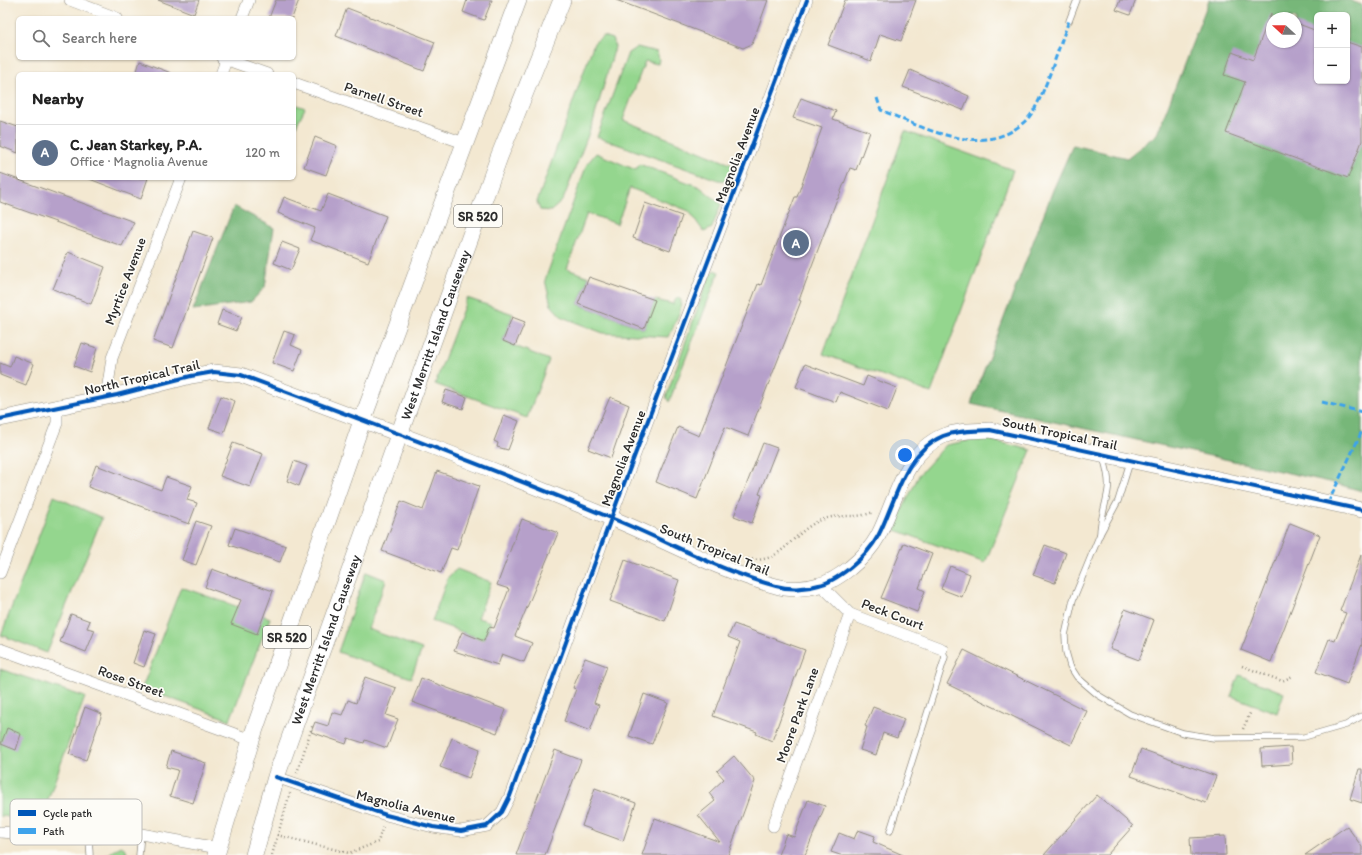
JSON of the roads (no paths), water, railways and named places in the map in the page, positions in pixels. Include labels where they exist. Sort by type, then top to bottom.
[{"type":"main road","name":"SR 520","points":[[218,853],[251,740],[362,421],[518,0]]},
{"type":"main road","name":"West Merritt Island Causeway","points":[[254,855],[276,777],[499,157],[562,0]]},
{"type":"street","points":[[70,0],[112,16]]},
{"type":"street","points":[[243,16],[249,0]]},
{"type":"street","name":"Magnolia Avenue","points":[[276,777],[386,814],[432,827],[461,831],[487,826],[502,812],[510,796],[612,518],[807,0]]},
{"type":"street","points":[[222,72],[225,60]]},
{"type":"street","points":[[228,60],[261,72]]},
{"type":"street","name":"Parnell Street","points":[[296,85],[464,143]]},
{"type":"street","name":"Myrtice Avenue","points":[[106,398],[112,358],[180,180]]},
{"type":"street","name":"North Tropical Trail","points":[[0,419],[57,409],[214,372],[241,375],[400,434]]},
{"type":"street","points":[[0,573],[57,423],[57,409]]},
{"type":"street","name":"South Tropical Trail","points":[[400,434],[612,518],[750,578],[779,587],[802,588],[821,585],[841,575],[862,559],[878,536],[904,476],[922,450],[943,437],[963,432],[990,430],[1362,510]]},
{"type":"street","name":"Peck Court","points":[[821,585],[850,614],[942,649]]},
{"type":"street","name":"Moore Park Lane","points":[[773,826],[850,614]]},
{"type":"street","name":"Rose Street","points":[[0,649],[251,740]]},
{"type":"street","points":[[0,832],[10,833]]},
{"type":"street","points":[[142,834],[218,853]]},
{"type":"lane","points":[[1069,21],[1077,0]]},
{"type":"lane","points":[[1100,534],[1100,525],[1109,489],[1108,477],[1102,454]]},
{"type":"lane","points":[[1130,460],[1118,501],[1100,534],[1075,594],[1065,635],[1066,652],[1070,666],[1077,677],[1098,695],[1116,707],[1130,714],[1184,734],[1214,738],[1239,739],[1304,737],[1341,727],[1362,716]]},
{"type":"lane","points":[[890,831],[945,657],[942,649]]},
{"type":"lane","points":[[89,845],[90,855]]},
{"type":"lane","points":[[139,855],[140,845]]},
{"type":"place","name":"C. Jean Starkey, P.A.","points":[[796,243]]}]
